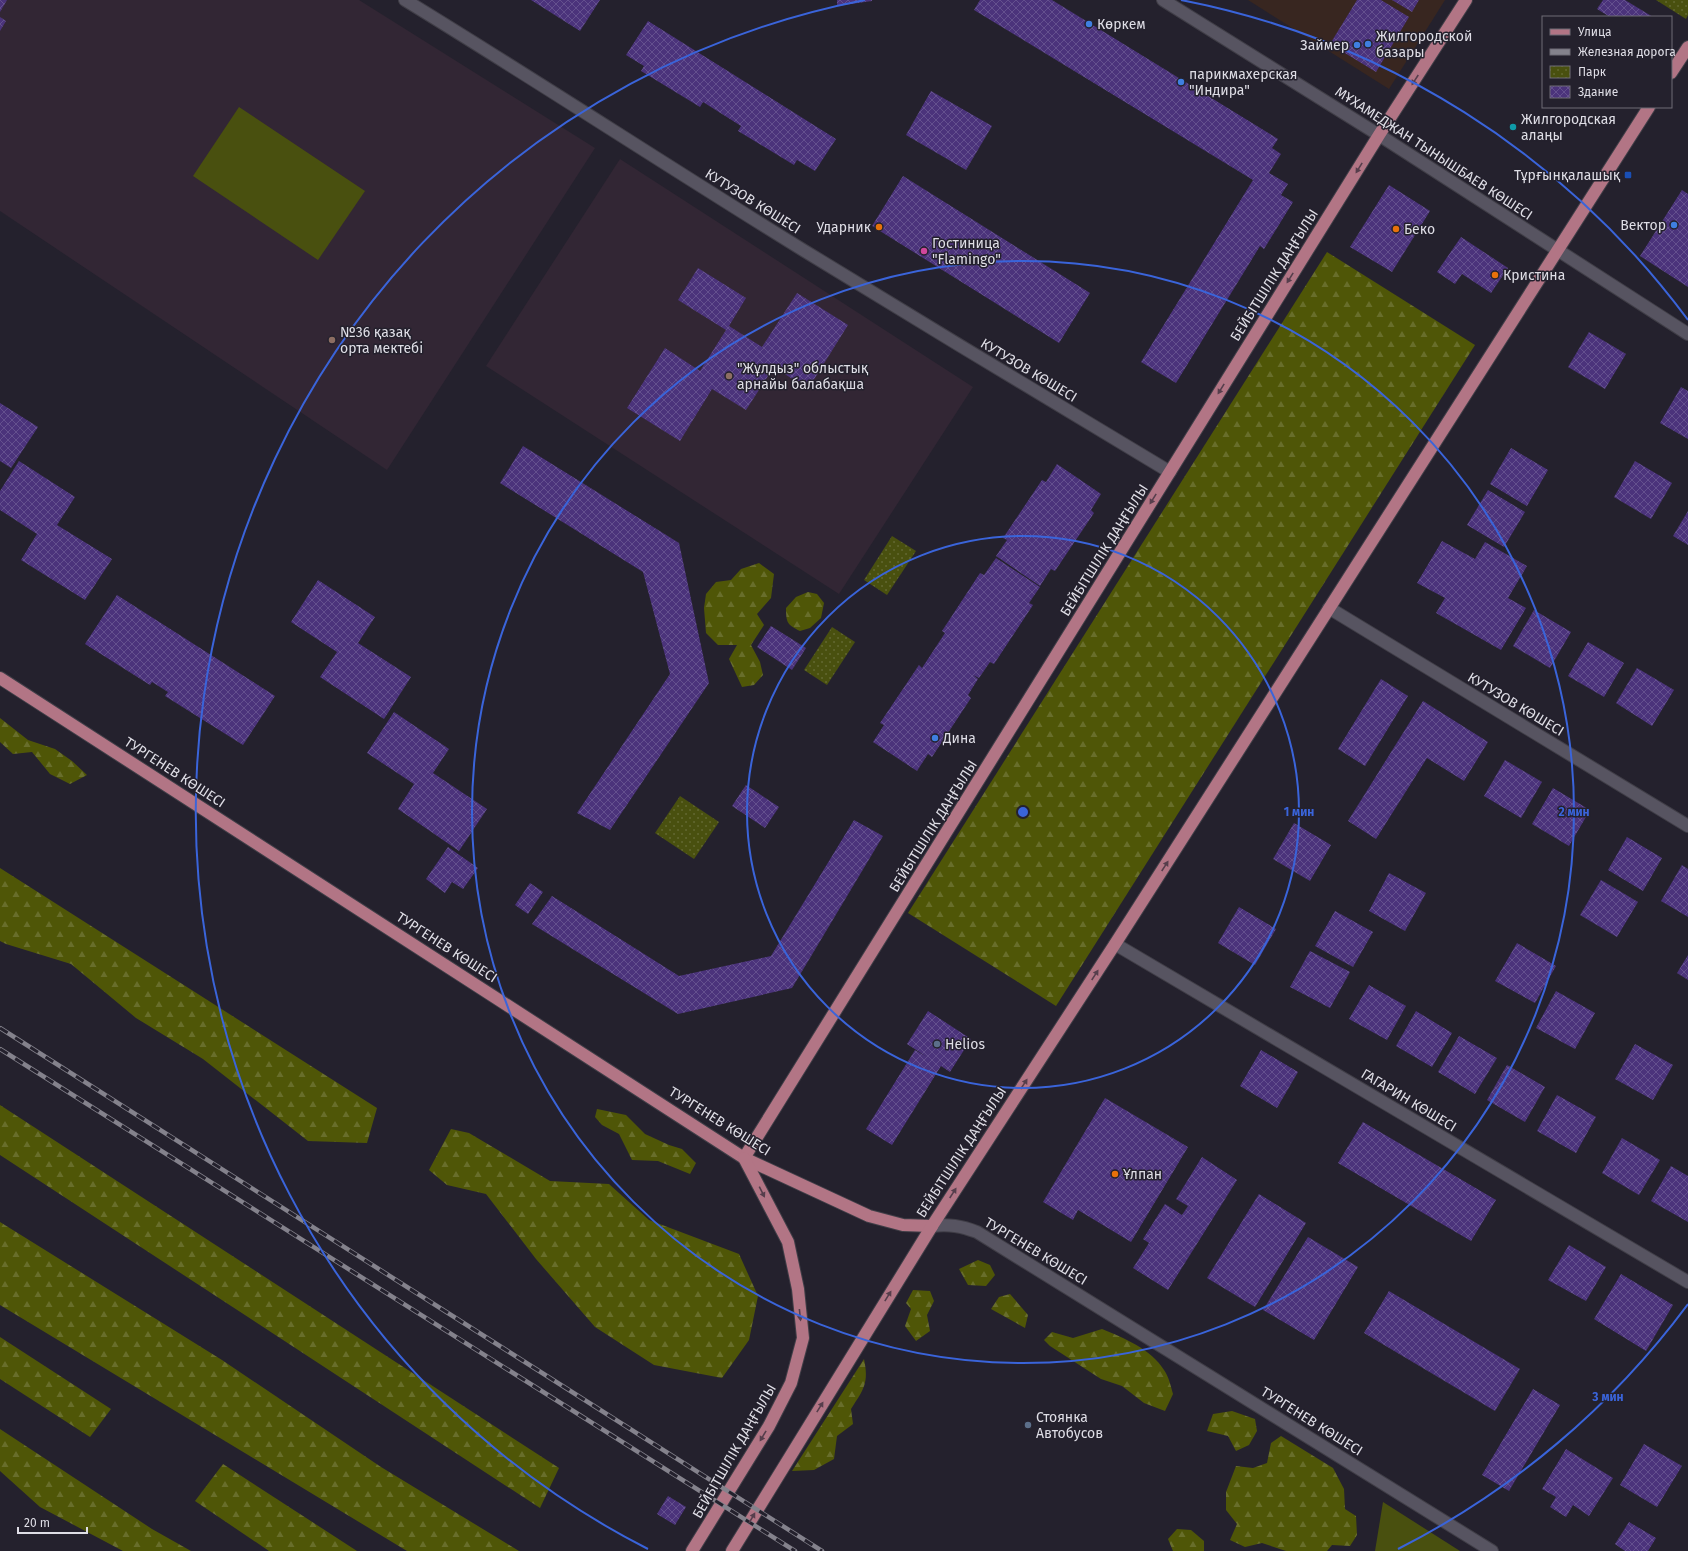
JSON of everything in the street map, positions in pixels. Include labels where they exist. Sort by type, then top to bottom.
[{"type":"main road","name":"БЕЙБІТШІЛІК ДАҢҒЫЛЫ","points":[[692,1551],[769,1426],[790,1384],[803,1338],[798,1289],[788,1242],[744,1158],[1379,135],[1466,0]]},
{"type":"main road","points":[[1672,72],[1686,52]]},
{"type":"main road","name":"БЕЙБІТШІЛІК ДАҢҒЫЛЫ","points":[[732,1551],[932,1226],[1115,944],[1648,108]]},
{"type":"main road","name":"ТУРГЕНЕВ КӨШЕСІ","points":[[0,678],[744,1158],[869,1216],[903,1225],[932,1226]]},
{"type":"street","name":"КУТУЗОВ КӨШЕСІ","points":[[405,0],[548,88],[632,143],[803,250],[1170,472]]},
{"type":"street","name":"МҰХАМЕДЖАН ТЫНЫШБАЕВ КӨШЕСІ","points":[[1162,0],[1379,135],[1688,334]]},
{"type":"street","name":"КУТУЗОВ КӨШЕСІ","points":[[1329,608],[1688,826]]},
{"type":"street","name":"ГАГАРИН КӨШЕСІ","points":[[1115,944],[1688,1282]]},
{"type":"street","name":"ТУРГЕНЕВ КӨШЕСІ","points":[[932,1226],[948,1224],[964,1227],[977,1232],[1492,1551]]},
{"type":"shaded area","name":"№36 қазақ орта мектебі","points":[[0,0],[359,0],[595,148],[387,470],[0,211]]},
{"type":"shaded area","name":"Жилгородской базары","points":[[1248,0],[1445,0],[1389,89]]},
{"type":"shaded area","name":"\"Жұлдыз\" облыстық арнайы балабақша","points":[[620,159],[973,387],[839,594],[486,366]]},
{"type":"green space","points":[[1656,0],[1688,0],[1688,15],[1686,19]]},
{"type":"green space","points":[[239,107],[365,191],[318,260],[193,176]]},
{"type":"green space","points":[[1327,252],[1475,345],[1056,1006],[908,913]]},
{"type":"green space","points":[[892,536],[916,551],[887,595],[864,580]]},
{"type":"green space","points":[[759,563],[774,574],[771,598],[757,614],[764,625],[751,645],[760,662],[763,675],[754,685],[742,687],[729,659],[737,645],[718,645],[706,633],[704,608],[706,594],[716,582],[731,580],[741,569]]},
{"type":"green space","points":[[808,592],[817,594],[824,603],[821,618],[810,628],[800,631],[792,627],[788,622],[786,617],[786,608],[796,597]]},
{"type":"green space","points":[[832,627],[855,642],[827,685],[804,670]]},
{"type":"green space","points":[[0,718],[28,740],[55,749],[72,761],[87,775],[70,784],[50,774],[32,752],[13,754],[0,742]]},
{"type":"green space","points":[[680,796],[719,822],[694,859],[655,833]]},
{"type":"green space","points":[[0,868],[377,1108],[367,1143],[308,1141],[203,1059],[136,1018],[71,964],[0,941]]},
{"type":"green space","points":[[0,1105],[559,1468],[540,1508],[0,1155]]},
{"type":"green space","points":[[597,1109],[626,1115],[645,1134],[682,1149],[696,1163],[690,1174],[658,1161],[632,1160],[619,1134],[602,1125],[595,1117]]},
{"type":"green space","points":[[451,1129],[469,1133],[550,1181],[609,1184],[649,1220],[739,1254],[758,1296],[749,1340],[722,1378],[654,1365],[595,1327],[536,1259],[486,1194],[447,1185],[429,1170]]},
{"type":"green space","points":[[0,1222],[222,1360],[381,1467],[519,1551],[407,1551],[0,1305]]},
{"type":"green space","points":[[978,1260],[990,1265],[995,1275],[986,1286],[968,1285],[959,1269]]},
{"type":"green space","points":[[913,1290],[930,1291],[934,1301],[927,1315],[930,1331],[916,1341],[905,1326],[911,1309],[906,1303]]},
{"type":"green space","points":[[1010,1294],[1028,1315],[1025,1328],[991,1309],[999,1297]]},
{"type":"green space","points":[[1102,1329],[1136,1345],[1159,1363],[1170,1382],[1173,1394],[1165,1411],[1144,1403],[1122,1386],[1101,1379],[1050,1346],[1044,1340],[1052,1332],[1073,1338]]},
{"type":"green space","points":[[0,1337],[111,1409],[90,1437],[0,1379]]},
{"type":"green space","points":[[864,1359],[866,1380],[862,1391],[851,1409],[853,1424],[837,1436],[834,1459],[814,1470],[792,1471]]},
{"type":"green space","points":[[1232,1411],[1255,1419],[1257,1431],[1249,1445],[1236,1451],[1228,1436],[1207,1431],[1213,1414]]},
{"type":"green space","points":[[0,1429],[152,1529],[191,1551],[123,1551],[40,1507],[0,1471]]},
{"type":"green space","points":[[1281,1436],[1333,1468],[1344,1489],[1345,1509],[1356,1516],[1357,1535],[1350,1546],[1332,1545],[1327,1551],[1286,1551],[1262,1543],[1245,1547],[1230,1540],[1237,1524],[1226,1510],[1226,1492],[1236,1466],[1253,1468],[1267,1463],[1271,1443]]},
{"type":"green space","points":[[223,1464],[357,1551],[269,1551],[195,1501]]},
{"type":"green space","points":[[1383,1502],[1460,1551],[1375,1551]]},
{"type":"green space","points":[[1177,1529],[1191,1530],[1204,1541],[1204,1551],[1173,1551],[1168,1539]]},
{"type":"building","points":[[0,0],[7,0],[0,12]]},
{"type":"building","points":[[531,0],[600,0],[580,31]]},
{"type":"building","points":[[837,0],[872,0],[872,1],[837,6]]},
{"type":"building","points":[[980,0],[1052,0],[1278,139],[1272,148],[1281,154],[1269,173],[1288,184],[1281,195],[1293,202],[1264,249],[1260,246],[1176,383],[1141,362],[1253,180],[974,10]]},
{"type":"building","points":[[1357,0],[1381,0],[1409,17],[1376,72],[1330,44]]},
{"type":"building","points":[[1392,0],[1419,0],[1412,12]]},
{"type":"building","points":[[1603,0],[1625,0],[1651,16],[1608,16],[1597,9]]},
{"type":"building","points":[[0,17],[6,21],[0,31]]},
{"type":"building","points":[[648,21],[836,139],[815,171],[797,160],[794,165],[738,131],[741,126],[703,102],[700,107],[641,71],[644,66],[626,55]]},
{"type":"building","points":[[931,91],[992,126],[966,170],[906,135]]},
{"type":"building","points":[[903,176],[1090,293],[1059,343],[872,226]]},
{"type":"building","points":[[1389,185],[1430,211],[1392,272],[1350,247]]},
{"type":"building","name":"Вектор","points":[[1682,190],[1688,194],[1688,287],[1640,256]]},
{"type":"building","points":[[1461,237],[1508,268],[1491,293],[1462,274],[1455,284],[1437,272]]},
{"type":"building","points":[[698,268],[746,298],[729,326],[762,347],[797,293],[848,325],[808,389],[774,367],[746,410],[712,389],[680,441],[627,408],[665,348],[700,371],[726,330],[678,300]]},
{"type":"building","points":[[1589,332],[1626,354],[1605,389],[1568,367]]},
{"type":"building","points":[[1681,387],[1688,391],[1688,439],[1660,423]]},
{"type":"building","points":[[0,403],[38,427],[11,468],[0,461]]},
{"type":"building","points":[[523,446],[679,543],[709,683],[610,830],[577,813],[670,674],[643,572],[500,483]]},
{"type":"building","points":[[1511,448],[1548,470],[1527,506],[1490,484]]},
{"type":"building","points":[[19,461],[75,497],[57,525],[112,559],[85,600],[21,560],[37,534],[0,510],[0,491]]},
{"type":"building","points":[[1635,461],[1672,483],[1651,519],[1614,497]]},
{"type":"building","points":[[1057,464],[1101,494],[1091,510],[1094,513],[1055,571],[1051,569],[1040,586],[996,556],[1007,540],[1003,538],[1042,480],[1046,482]]},
{"type":"building","points":[[1488,490],[1525,512],[1504,547],[1467,525]]},
{"type":"building","points":[[1688,511],[1688,545],[1673,536]]},
{"type":"building","points":[[1442,541],[1475,559],[1485,542],[1527,566],[1508,598],[1526,608],[1501,650],[1436,613],[1445,598],[1417,583]]},
{"type":"building","points":[[996,558],[1040,587],[1029,603],[1033,605],[994,664],[990,662],[979,678],[973,675],[978,679],[968,695],[971,698],[932,757],[928,754],[917,771],[873,742],[884,725],[880,723],[919,665],[922,668],[945,633],[942,631],[980,573],[984,575]]},
{"type":"building","points":[[318,580],[375,617],[358,643],[411,677],[384,719],[320,677],[337,652],[291,622]]},
{"type":"building","points":[[117,595],[275,696],[243,745],[165,696],[168,692],[152,682],[150,685],[85,644]]},
{"type":"building","points":[[1534,610],[1571,632],[1550,668],[1513,646]]},
{"type":"building","points":[[771,626],[806,648],[792,670],[757,647]]},
{"type":"building","points":[[1588,642],[1624,663],[1604,697],[1568,676]]},
{"type":"building","points":[[1637,668],[1674,690],[1652,726],[1616,703]]},
{"type":"building","points":[[1381,679],[1408,696],[1365,766],[1338,749]]},
{"type":"building","points":[[1423,701],[1488,742],[1464,781],[1427,758],[1376,839],[1348,821]]},
{"type":"building","points":[[394,712],[449,749],[433,773],[487,809],[459,851],[398,809],[414,784],[367,753]]},
{"type":"building","points":[[1505,760],[1542,782],[1521,818],[1484,796]]},
{"type":"building","points":[[746,785],[779,807],[765,828],[732,806]]},
{"type":"building","points":[[1553,788],[1590,810],[1569,846],[1532,824]]},
{"type":"building","points":[[854,820],[883,836],[792,988],[678,1014],[532,924],[552,896],[679,976],[771,956]]},
{"type":"building","points":[[1294,823],[1331,845],[1310,881],[1273,859]]},
{"type":"building","points":[[1627,837],[1662,858],[1643,891],[1608,870]]},
{"type":"building","points":[[448,847],[478,868],[463,889],[452,882],[445,893],[426,879]]},
{"type":"building","points":[[1682,865],[1688,869],[1688,917],[1661,901]]},
{"type":"building","points":[[1389,873],[1426,893],[1405,931],[1369,911]]},
{"type":"building","points":[[1601,880],[1638,902],[1617,937],[1580,915]]},
{"type":"building","points":[[530,883],[543,892],[528,914],[515,905]]},
{"type":"building","points":[[1239,907],[1276,929],[1255,965],[1218,943]]},
{"type":"building","points":[[1335,911],[1373,932],[1353,967],[1315,946]]},
{"type":"building","points":[[1517,943],[1556,966],[1535,1003],[1495,981]]},
{"type":"building","points":[[1310,951],[1350,972],[1330,1008],[1290,987]]},
{"type":"building","points":[[1688,955],[1688,980],[1677,973]]},
{"type":"building","points":[[1369,985],[1406,1006],[1387,1040],[1349,1019]]},
{"type":"building","points":[[1556,991],[1595,1013],[1575,1049],[1536,1028]]},
{"type":"building","points":[[928,1011],[971,1039],[950,1072],[941,1066],[892,1145],[866,1129],[915,1050],[927,1057],[907,1044]]},
{"type":"building","points":[[1416,1011],[1452,1033],[1432,1067],[1396,1046]]},
{"type":"building","points":[[1459,1036],[1497,1058],[1475,1094],[1438,1072]]},
{"type":"building","points":[[1635,1044],[1673,1065],[1653,1100],[1615,1079]]},
{"type":"building","points":[[1261,1050],[1298,1072],[1277,1108],[1240,1086]]},
{"type":"building","points":[[1507,1065],[1545,1087],[1525,1122],[1487,1100]]},
{"type":"building","points":[[1557,1095],[1596,1117],[1576,1153],[1537,1131]]},
{"type":"building","name":"Ұлпан","points":[[1105,1098],[1188,1147],[1131,1242],[1078,1210],[1073,1220],[1043,1202]]},
{"type":"building","points":[[1363,1122],[1496,1200],[1471,1241],[1338,1163]]},
{"type":"building","points":[[1622,1138],[1660,1160],[1639,1195],[1602,1173]]},
{"type":"building","points":[[1202,1157],[1237,1180],[1168,1290],[1133,1268],[1149,1243],[1143,1239],[1165,1204],[1182,1215],[1188,1206],[1176,1199]]},
{"type":"building","points":[[1671,1166],[1688,1176],[1688,1222],[1651,1201]]},
{"type":"building","points":[[1259,1194],[1306,1223],[1255,1307],[1207,1278]]},
{"type":"building","points":[[1308,1237],[1358,1267],[1314,1340],[1263,1310]]},
{"type":"building","points":[[1569,1245],[1606,1267],[1586,1301],[1548,1280]]},
{"type":"building","points":[[1621,1274],[1673,1305],[1646,1351],[1594,1319]]},
{"type":"building","points":[[1389,1291],[1520,1369],[1495,1411],[1364,1333]]},
{"type":"building","points":[[1533,1389],[1560,1405],[1509,1491],[1482,1475]]},
{"type":"building","points":[[1644,1444],[1682,1466],[1657,1507],[1620,1485]]},
{"type":"building","points":[[1566,1449],[1613,1478],[1589,1516],[1573,1505],[1566,1517],[1550,1507],[1556,1497],[1542,1489]]},
{"type":"building","points":[[668,1496],[686,1507],[675,1525],[657,1514]]},
{"type":"building","points":[[1629,1522],[1656,1538],[1648,1551],[1625,1551],[1615,1544]]},
{"type":"railway","points":[[0,1028],[822,1551]]},
{"type":"railway","points":[[0,1049],[795,1551]]},
{"type":"place","name":"Көркем","points":[[1089,24]]},
{"type":"place","name":"Жилгородской базары","points":[[1368,44]]},
{"type":"place","name":"Займер","points":[[1357,45]]},
{"type":"place","name":"парикмахерская \"Индира\"","points":[[1181,82]]},
{"type":"place","name":"Жилгородская алаңы","points":[[1513,127]]},
{"type":"place","name":"Тұрғынқалашық","points":[[1628,175]]},
{"type":"place","name":"Вектор","points":[[1674,225]]},
{"type":"place","name":"Ударник","points":[[879,227]]},
{"type":"place","name":"Беко","points":[[1396,229]]},
{"type":"place","name":"Гостиница \"Flamingo\"","points":[[924,251]]},
{"type":"place","name":"Кристина","points":[[1495,275]]},
{"type":"place","name":"№36 қазақ орта мектебі","points":[[332,340]]},
{"type":"place","name":"\"Жұлдыз\" облыстық арнайы балабақша","points":[[729,376]]},
{"type":"place","name":"Дина","points":[[935,738]]},
{"type":"place","name":"Helios","points":[[937,1044]]},
{"type":"place","name":"Ұлпан","points":[[1115,1174]]},
{"type":"place","name":"Стоянка Автобусов","points":[[1028,1425]]}]
